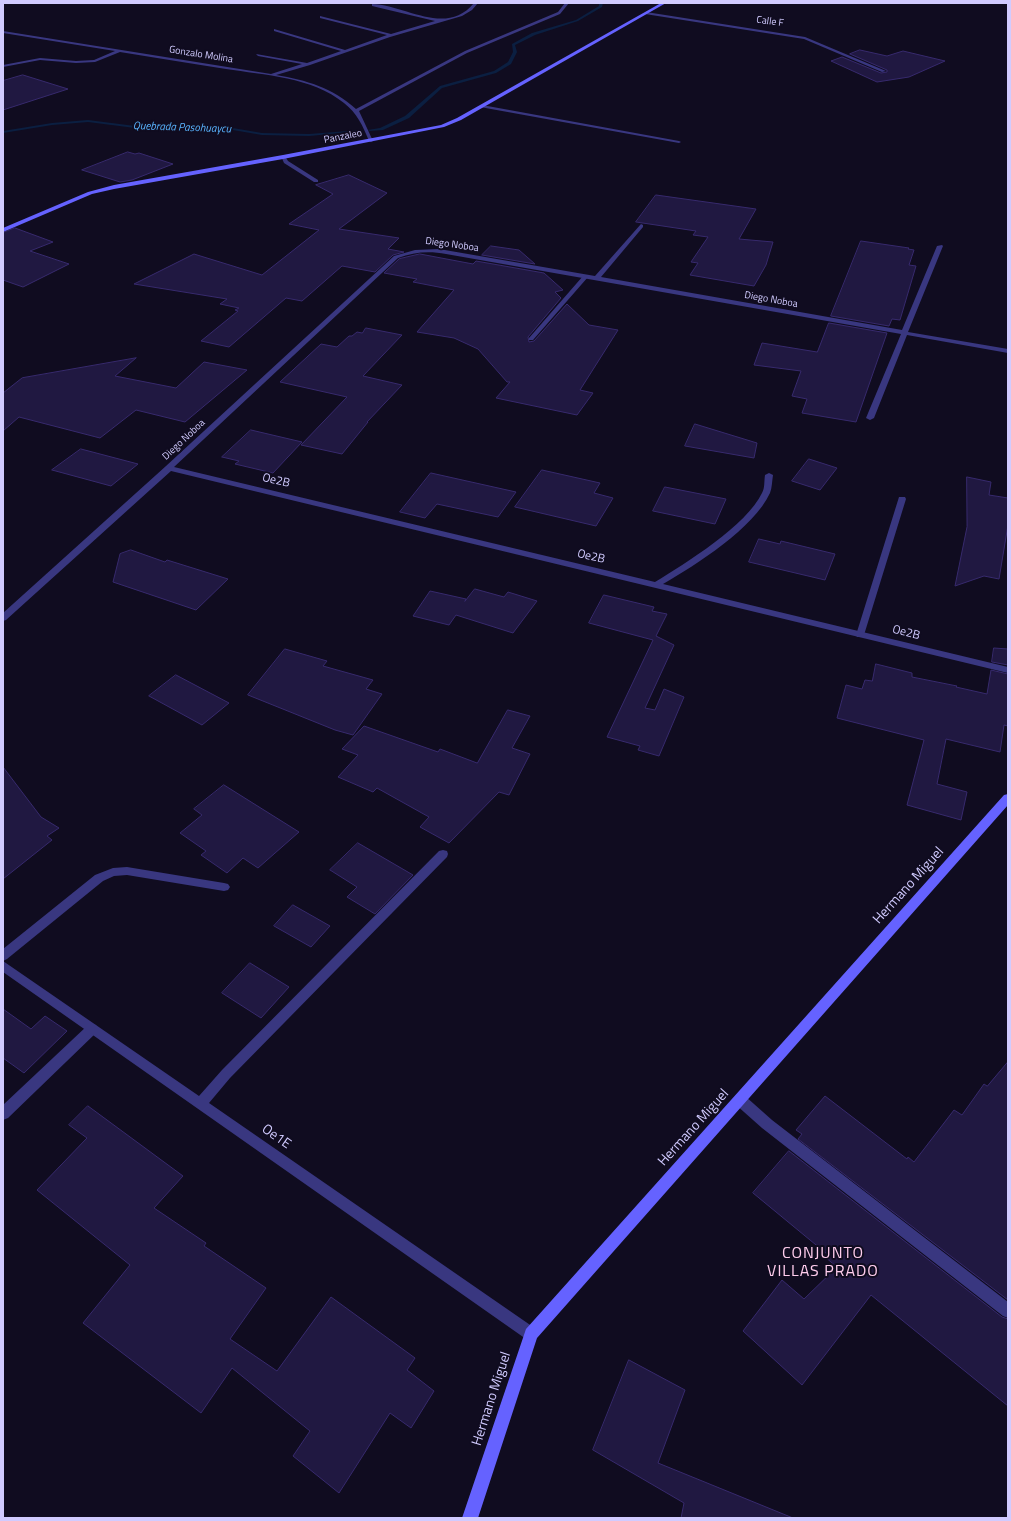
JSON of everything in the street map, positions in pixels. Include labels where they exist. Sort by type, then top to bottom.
[{"type":"street","points":[[271,75],[389,36],[461,15],[471,9],[476,3]]},
{"type":"street","points":[[356,111],[466,52],[533,26],[559,12],[567,3]]},
{"type":"street","name":"Panzaleo","points":[[3,230],[90,193],[114,187],[371,141],[442,126],[459,119],[664,3]]},
{"type":"street","points":[[373,5],[441,22]]},
{"type":"street","name":"Calle F","points":[[646,13],[805,38],[884,71]]},
{"type":"street","points":[[321,17],[386,33],[390,35],[389,36]]},
{"type":"street","points":[[275,30],[345,51]]},
{"type":"street","name":"Gonzalo Molina","points":[[3,32],[271,75],[322,87],[334,93],[356,111],[371,141]]},
{"type":"street","points":[[3,66],[40,59],[95,62],[119,51]]},
{"type":"street","points":[[258,55],[308,64]]},
{"type":"street","points":[[482,106],[679,142]]},
{"type":"street","points":[[283,157],[286,162],[316,181]]},
{"type":"street","points":[[596,279],[641,226]]},
{"type":"street","points":[[870,418],[940,246]]},
{"type":"street","name":"Diego Noboa","points":[[3,618],[169,468],[396,257],[408,252],[432,250],[1008,351]]},
{"type":"street","points":[[531,339],[585,277]]},
{"type":"street","name":"Oe2B","points":[[169,468],[1008,670]]},
{"type":"street","points":[[656,585],[670,577],[713,546],[750,515],[766,492],[769,475]]},
{"type":"street","points":[[860,635],[902,499]]},
{"type":"street","name":"Hermano Miguel","points":[[470,1518],[531,1334],[1008,798]]},
{"type":"street","points":[[200,1104],[226,1074],[443,854]]},
{"type":"street","points":[[3,956],[99,878],[113,872],[126,871],[224,887]]},
{"type":"street","name":"Oe1E","points":[[3,966],[531,1334]]},
{"type":"street","points":[[3,1114],[92,1029]]},
{"type":"street","points":[[740,1100],[767,1124],[1008,1311]]},
{"type":"building","points":[[860,50],[887,56],[903,51],[945,61],[909,77],[877,82],[831,61],[842,57],[881,73],[887,72],[887,70],[850,54]]},
{"type":"building","points":[[23,75],[68,89],[3,110],[3,81]]},
{"type":"building","points":[[128,152],[135,154],[139,153],[173,164],[132,180],[120,182],[82,170]]},
{"type":"building","points":[[349,175],[387,193],[339,229],[399,238],[388,249],[404,252],[393,255],[375,272],[342,266],[302,301],[286,298],[229,347],[201,341],[238,311],[235,310],[239,308],[220,304],[227,299],[134,284],[194,254],[262,275],[319,230],[289,224],[333,194],[316,185]]},
{"type":"building","points":[[656,195],[756,209],[739,239],[773,242],[766,265],[754,286],[690,275],[698,263],[691,262],[708,237],[693,235],[696,231],[636,222]]},
{"type":"building","points":[[15,228],[53,242],[30,251],[69,264],[23,287],[3,280],[3,233]]},
{"type":"building","points":[[861,241],[914,250],[909,265],[916,266],[900,320],[892,319],[889,326],[831,316]]},
{"type":"building","points":[[491,246],[519,250],[535,264],[482,255]]},
{"type":"building","points":[[420,254],[473,264],[476,261],[544,273],[563,290],[555,292],[561,298],[528,337],[529,342],[534,341],[567,304],[589,325],[618,330],[580,390],[593,393],[577,415],[496,398],[510,382],[507,382],[478,349],[454,338],[417,332],[454,290],[413,282],[417,279],[384,273],[399,259]]},
{"type":"building","points":[[829,323],[887,333],[856,422],[802,413],[807,399],[792,396],[801,371],[754,365],[762,343],[817,352]]},
{"type":"building","points":[[366,328],[402,335],[363,376],[402,385],[367,422],[342,454],[301,445],[347,397],[280,382],[321,344],[337,347],[349,336],[352,336],[357,332],[362,333]]},
{"type":"building","points":[[136,358],[115,376],[176,388],[204,362],[247,370],[185,422],[136,410],[100,438],[19,417],[3,431],[3,393],[22,378]]},
{"type":"building","points":[[695,424],[757,443],[754,458],[685,446]]},
{"type":"building","points":[[251,430],[302,442],[273,473],[235,464],[239,461],[222,457]]},
{"type":"building","points":[[81,449],[138,464],[111,486],[52,470]]},
{"type":"building","points":[[809,459],[837,468],[820,490],[792,481]]},
{"type":"building","points":[[542,470],[600,483],[594,493],[613,498],[596,526],[515,507]]},
{"type":"building","points":[[431,473],[516,492],[498,517],[437,504],[425,518],[400,512]]},
{"type":"building","points":[[967,477],[991,482],[989,495],[1008,498],[1008,525],[999,579],[984,576],[955,586],[967,527]]},
{"type":"building","points":[[665,487],[726,499],[715,524],[653,511]]},
{"type":"building","points":[[759,539],[780,544],[781,541],[835,554],[825,580],[749,562]]},
{"type":"building","points":[[131,550],[165,562],[167,560],[228,579],[196,610],[113,582],[120,554]]},
{"type":"building","points":[[475,589],[504,597],[508,592],[537,601],[513,633],[456,615],[449,625],[413,616],[430,591],[466,599],[465,601]]},
{"type":"building","points":[[604,595],[654,607],[652,611],[667,614],[656,636],[674,645],[645,708],[655,710],[664,689],[684,697],[659,756],[638,750],[640,746],[607,737],[653,640],[589,623]]},
{"type":"building","points":[[994,648],[1008,649],[1008,665],[992,662]]},
{"type":"building","points":[[285,649],[327,661],[323,666],[373,680],[366,689],[382,694],[353,735],[335,730],[248,695]]},
{"type":"building","points":[[876,664],[912,673],[912,677],[987,694],[991,670],[1008,674],[1008,726],[1004,725],[1000,752],[946,739],[937,784],[967,792],[961,820],[907,805],[924,740],[837,718],[846,685],[862,689],[865,680],[872,681]]},
{"type":"building","points":[[176,675],[229,703],[202,725],[149,696]]},
{"type":"building","points":[[508,710],[530,716],[512,748],[530,754],[509,795],[499,792],[449,843],[420,827],[429,817],[377,788],[373,792],[338,777],[358,755],[342,749],[364,726],[438,752],[440,749],[477,763]]},
{"type":"building","points":[[3,767],[41,817],[59,828],[47,836],[52,840],[3,879]]},
{"type":"building","points":[[224,785],[299,832],[258,868],[243,858],[227,873],[201,855],[206,851],[180,833],[202,815],[194,809]]},
{"type":"building","points":[[358,843],[413,875],[375,914],[347,897],[357,887],[330,870]]},
{"type":"building","points":[[293,905],[330,926],[311,947],[274,926]]},
{"type":"building","points":[[250,963],[289,987],[261,1018],[222,993]]},
{"type":"building","points":[[3,1009],[31,1029],[45,1016],[67,1031],[24,1073],[3,1058]]},
{"type":"building","points":[[1008,1062],[1008,1300],[798,1139],[802,1134],[796,1130],[825,1096],[907,1159],[908,1157],[914,1162],[954,1110],[962,1115],[984,1084],[987,1086]]},
{"type":"building","points":[[88,1106],[183,1176],[154,1208],[206,1243],[204,1246],[266,1288],[230,1339],[277,1371],[331,1297],[415,1358],[407,1370],[434,1391],[411,1428],[390,1413],[339,1493],[293,1456],[310,1431],[232,1368],[201,1413],[83,1323],[130,1265],[37,1190],[87,1138],[69,1125]]},
{"type":"building","points":[[789,1151],[1002,1317],[1008,1319],[1008,1406],[871,1295],[802,1385],[743,1331],[782,1280],[804,1299],[837,1267],[825,1257],[827,1254],[753,1193]]},
{"type":"building","points":[[629,1360],[685,1390],[658,1463],[793,1518],[681,1518],[684,1503],[593,1450]]},
{"type":"waterway","name":"Quebrada Pasohuaycu","points":[[370,130],[381,129],[407,117],[441,87],[495,72],[510,63],[515,52],[513,45],[520,40],[577,20],[601,6],[601,3]]},
{"type":"waterway","name":"Quebrada Pasohuaycu","points":[[3,132],[52,124],[88,121],[135,127],[189,125],[221,127],[262,134],[309,135],[361,131]]},
{"type":"district","name":"CONJUNTO VILLAS PRADO","points":[[823,1263]]}]
